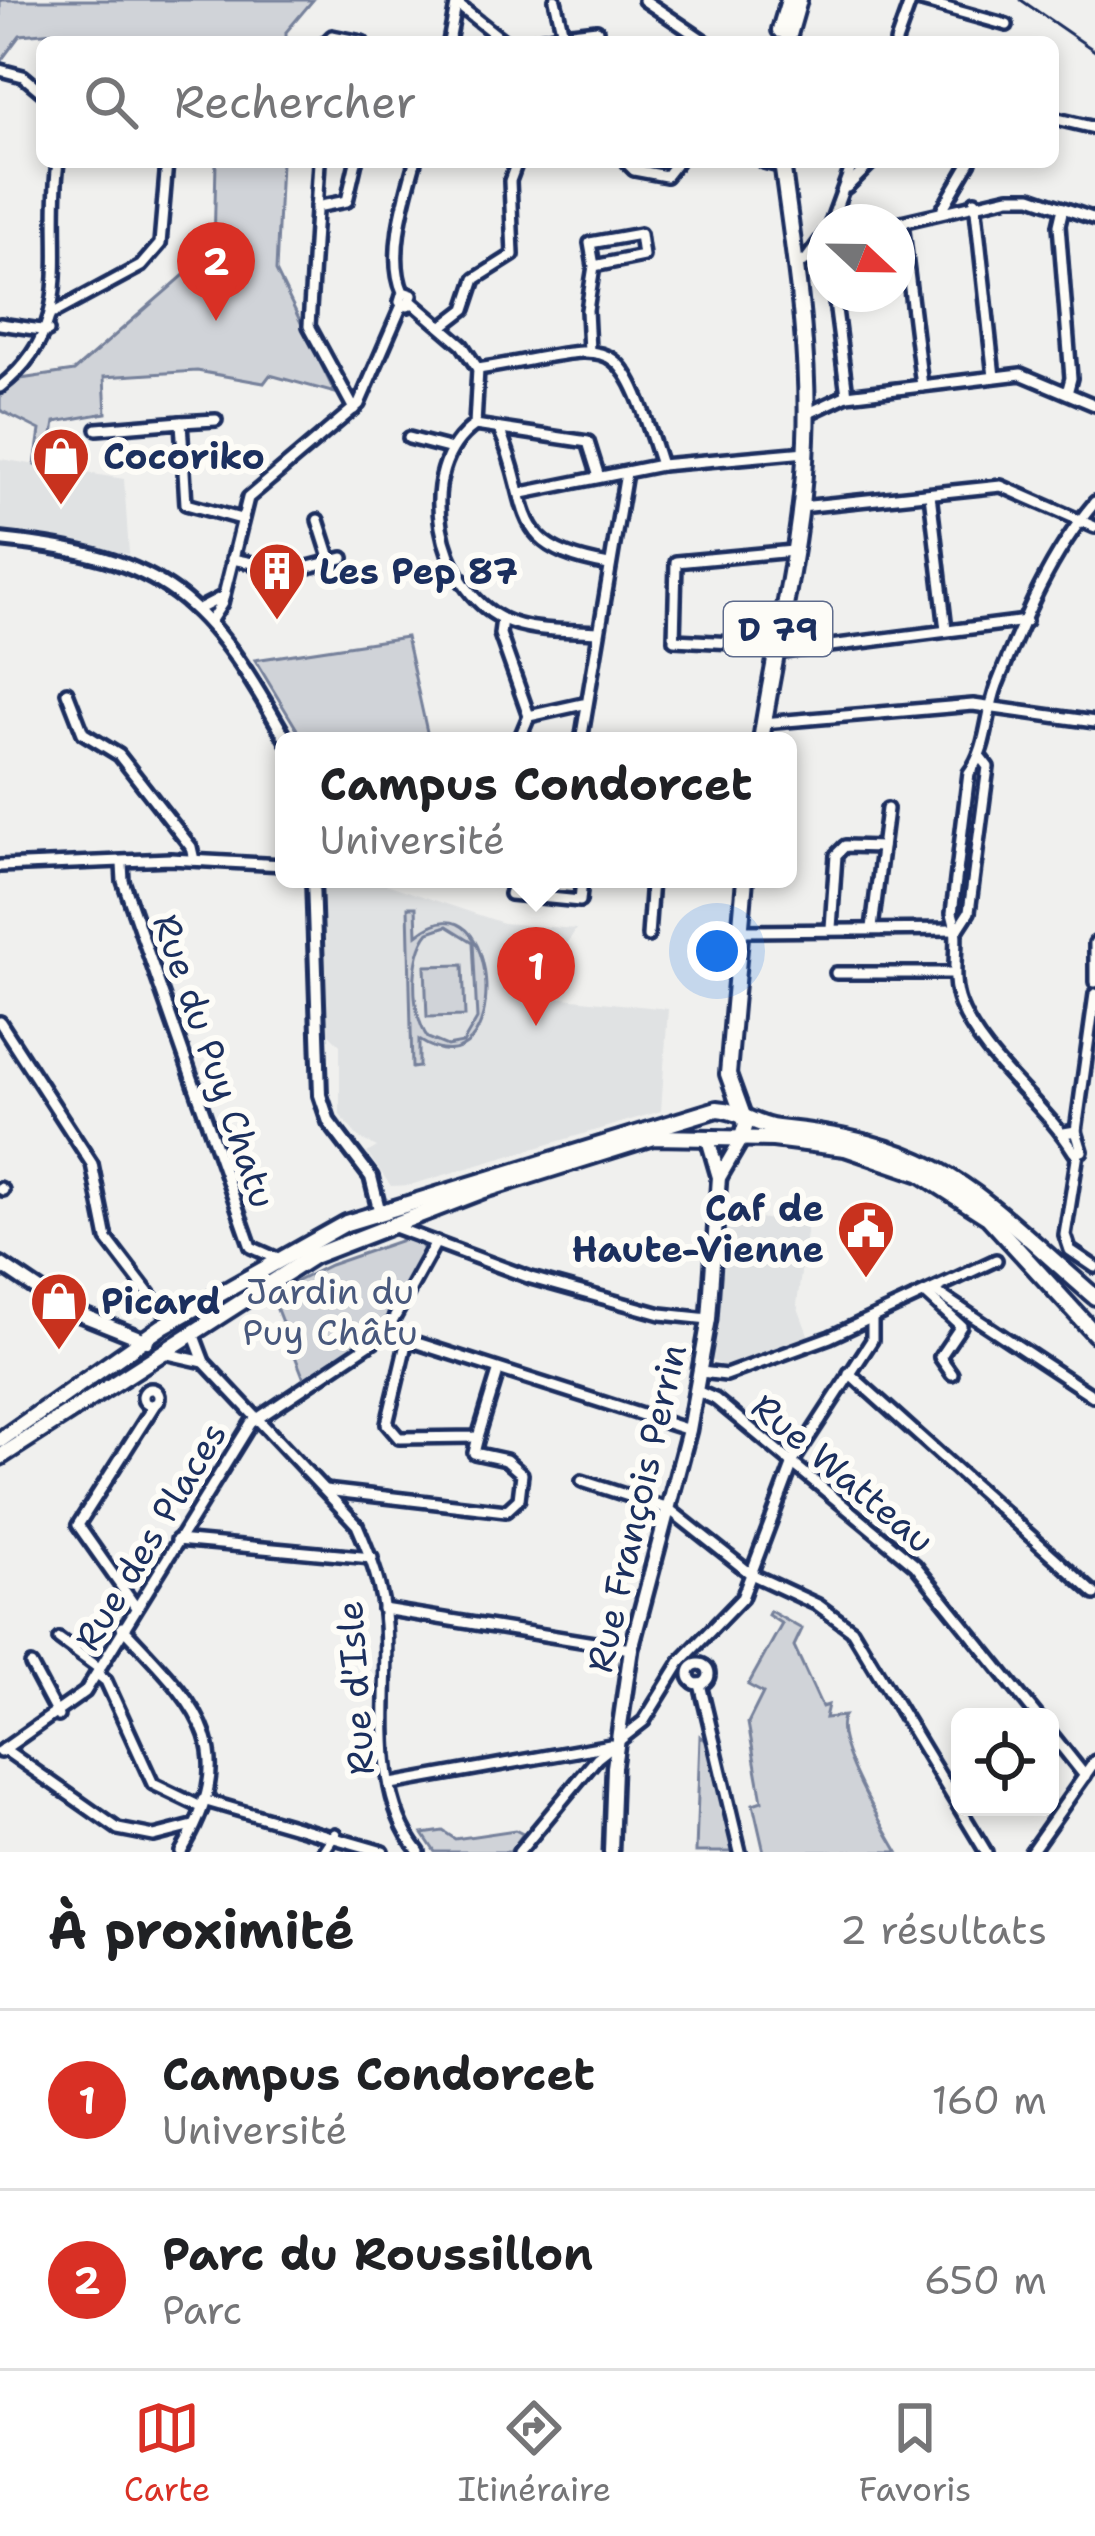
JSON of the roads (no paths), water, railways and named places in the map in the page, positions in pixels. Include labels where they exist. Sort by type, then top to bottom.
[{"type":"main road","points":[[784,36],[789,0]]},
{"type":"main road","points":[[785,36],[799,0]]},
{"type":"main road","name":"D 79","points":[[762,732],[802,507],[806,452],[807,414],[782,168]]},
{"type":"main road","name":"Rue François Perrin","points":[[719,1177],[741,1140],[742,1115],[728,1074],[744,888]]},
{"type":"main road","name":"Rue François Perrin","points":[[611,1852],[617,1744],[631,1649],[689,1430],[709,1319],[719,1177],[702,1127],[705,1112],[728,1074]]},
{"type":"main road","points":[[0,1457],[278,1259],[705,1112],[729,1109],[772,1128],[864,1138],[924,1161],[1002,1212],[1095,1298]]},
{"type":"main road","points":[[0,1440],[121,1360],[157,1348],[186,1326],[285,1270],[387,1218],[653,1136],[845,1148],[921,1174],[988,1217],[1095,1334]]},
{"type":"main road","points":[[0,1264],[102,1327],[114,1337],[121,1360]]},
{"type":"main road","points":[[102,1327],[157,1348]]},
{"type":"street","points":[[555,0],[563,34]]},
{"type":"street","points":[[644,0],[697,36]]},
{"type":"street","points":[[899,36],[915,0],[1007,25]]},
{"type":"street","points":[[450,36],[457,2],[498,36]]},
{"type":"street","points":[[553,36],[597,30]]},
{"type":"street","points":[[0,70],[23,76],[36,87]]},
{"type":"street","points":[[1059,119],[1095,128]]},
{"type":"street","points":[[0,387],[27,366],[48,331],[57,287],[51,214],[57,168]]},
{"type":"street","points":[[52,314],[141,266],[160,244],[166,168]]},
{"type":"street","points":[[319,168],[309,326],[354,409]]},
{"type":"street","points":[[316,207],[347,201],[355,168]]},
{"type":"street","points":[[211,620],[224,596],[241,519],[259,484],[354,409],[407,304],[410,293],[403,292],[398,279],[401,224],[414,168]]},
{"type":"street","points":[[442,326],[465,309],[475,279],[513,255],[510,182],[515,168]]},
{"type":"street","points":[[638,168],[654,176],[666,176],[672,168]]},
{"type":"street","points":[[653,168],[654,176]]},
{"type":"street","points":[[838,204],[851,168]]},
{"type":"street","points":[[843,190],[866,168]]},
{"type":"street","points":[[943,208],[966,168]]},
{"type":"street","points":[[915,217],[975,201],[1031,197],[1095,219]]},
{"type":"street","points":[[975,201],[994,377]]},
{"type":"street","points":[[1063,208],[1059,225],[1071,378],[1067,393]]},
{"type":"street","points":[[589,351],[586,310],[594,266],[590,243],[640,234],[643,256],[594,266]]},
{"type":"street","points":[[794,265],[807,259]]},
{"type":"street","points":[[407,304],[442,326],[478,370],[476,425],[452,449],[440,502],[448,554],[470,594],[502,619],[597,632]]},
{"type":"street","points":[[836,312],[847,395]]},
{"type":"street","points":[[911,312],[922,386]]},
{"type":"street","points":[[0,324],[11,321],[48,331]]},
{"type":"street","points":[[478,370],[589,351],[612,355],[630,372],[661,465]]},
{"type":"street","points":[[807,414],[847,395],[1021,374],[1095,405]]},
{"type":"street","points":[[97,429],[216,420]]},
{"type":"street","points":[[181,422],[186,504],[241,519]]},
{"type":"street","points":[[476,425],[588,442],[599,477]]},
{"type":"street","points":[[499,429],[522,493],[529,530],[552,550],[609,566]]},
{"type":"street","points":[[409,438],[452,449]]},
{"type":"street","points":[[522,493],[661,465],[806,452]]},
{"type":"street","points":[[582,732],[626,473]]},
{"type":"street","points":[[802,507],[1001,486],[1095,527]]},
{"type":"street","points":[[930,494],[946,630]]},
{"type":"street","points":[[958,929],[952,913],[969,773],[981,758],[992,706],[1058,548],[1095,502]]},
{"type":"street","points":[[232,559],[293,571],[337,559],[318,520]]},
{"type":"street","points":[[0,539],[105,554],[142,570],[200,609],[243,663],[281,732]]},
{"type":"street","points":[[793,551],[676,562],[674,640],[775,649],[1026,621]]},
{"type":"street","points":[[200,609],[224,596]]},
{"type":"street","points":[[502,619],[500,634],[529,716],[521,732]]},
{"type":"street","points":[[67,692],[83,733],[119,755],[191,847],[194,860]]},
{"type":"street","points":[[529,716],[584,704]]},
{"type":"street","points":[[763,724],[992,706],[1095,722]]},
{"type":"street","points":[[981,758],[988,767],[970,906],[958,929],[952,973],[964,1014],[1082,1151],[1064,1235],[1070,1250],[1095,1268]]},
{"type":"street","points":[[872,928],[887,809]]},
{"type":"street","points":[[831,928],[836,855],[845,846],[882,847]]},
{"type":"street","points":[[0,866],[194,860],[275,864]]},
{"type":"street","name":"Rue du Puy Chatu","points":[[122,864],[122,877],[251,1247],[278,1259]]},
{"type":"street","points":[[313,888],[320,1095],[329,1122],[370,1177],[387,1218],[531,1278],[661,1314],[709,1319]]},
{"type":"street","points":[[512,888],[510,894],[580,901],[581,888]]},
{"type":"street","points":[[648,936],[651,888]]},
{"type":"street","points":[[740,932],[958,929]]},
{"type":"street","points":[[1095,943],[1095,982]]},
{"type":"street","points":[[836,973],[952,973]]},
{"type":"street","points":[[1070,1132],[1095,994]]},
{"type":"street","points":[[0,1022],[92,1164],[107,1239],[159,1307],[186,1326]]},
{"type":"street","points":[[410,1210],[436,1242]]},
{"type":"street","name":"Rue des Places","points":[[2,1750],[58,1716],[99,1672],[134,1606],[255,1418],[386,1333],[436,1242]]},
{"type":"street","points":[[701,1372],[726,1375],[872,1320],[996,1260]]},
{"type":"street","points":[[931,1293],[961,1326],[940,1358],[952,1374]]},
{"type":"street","points":[[931,1293],[1094,1397]]},
{"type":"street","points":[[519,1852],[597,1758],[644,1721],[742,1598],[793,1465],[874,1335],[872,1320]]},
{"type":"street","name":"Rue d'Isle","points":[[186,1326],[204,1362],[357,1525],[372,1558],[383,1609],[391,1784],[402,1826],[419,1852]]},
{"type":"street","points":[[386,1333],[406,1344],[689,1430]]},
{"type":"street","points":[[406,1344],[387,1424],[390,1433],[426,1440],[478,1437]]},
{"type":"street","points":[[157,1348],[204,1362]]},
{"type":"street","points":[[325,1490],[506,1511],[519,1499],[522,1474],[506,1460],[474,1453],[498,1372]]},
{"type":"street","points":[[849,1373],[1095,1594]]},
{"type":"street","name":"Rue Watteau","points":[[697,1391],[715,1399],[915,1565],[1031,1708]]},
{"type":"street","points":[[134,1606],[78,1525],[154,1404]]},
{"type":"street","points":[[582,1481],[669,1509],[751,1574],[818,1605],[852,1630],[986,1852]]},
{"type":"street","points":[[177,1540],[372,1558]]},
{"type":"street","points":[[383,1609],[631,1649]]},
{"type":"street","points":[[122,1627],[185,1696],[208,1734],[202,1804],[181,1852]]},
{"type":"street","points":[[59,1639],[106,1681],[152,1784],[202,1804],[335,1834],[383,1852]]},
{"type":"street","points":[[686,1664],[691,1680],[700,1684]]},
{"type":"street","points":[[686,1664],[708,1669],[708,1679],[700,1684]]},
{"type":"street","points":[[31,1665],[58,1716]]},
{"type":"street","points":[[700,1684],[740,1852]]},
{"type":"street","points":[[1059,1743],[1085,1775]]},
{"type":"street","points":[[391,1784],[617,1744]]},
{"type":"street","points":[[2,1750],[118,1829],[154,1836],[194,1826]]},
{"type":"street","points":[[1031,1852],[1095,1761]]},
{"type":"street","points":[[323,1852],[335,1834]]},
{"type":"railway","points":[[1021,0],[1095,51]]},
{"type":"place","name":"Parc du Roussillon","points":[[216,321]]},
{"type":"place","name":"Cocoriko","points":[[61,507]]},
{"type":"place","name":"Les Pep 87","points":[[277,622]]},
{"type":"place","name":"Campus Condorcet","points":[[536,1026]]},
{"type":"place","name":"Caf de Haute-Vienne","points":[[866,1280]]},
{"type":"place","name":"Picard","points":[[59,1352]]},
{"type":"park label","name":"Jardin du Puy Châtu","points":[[330,1312]]}]
